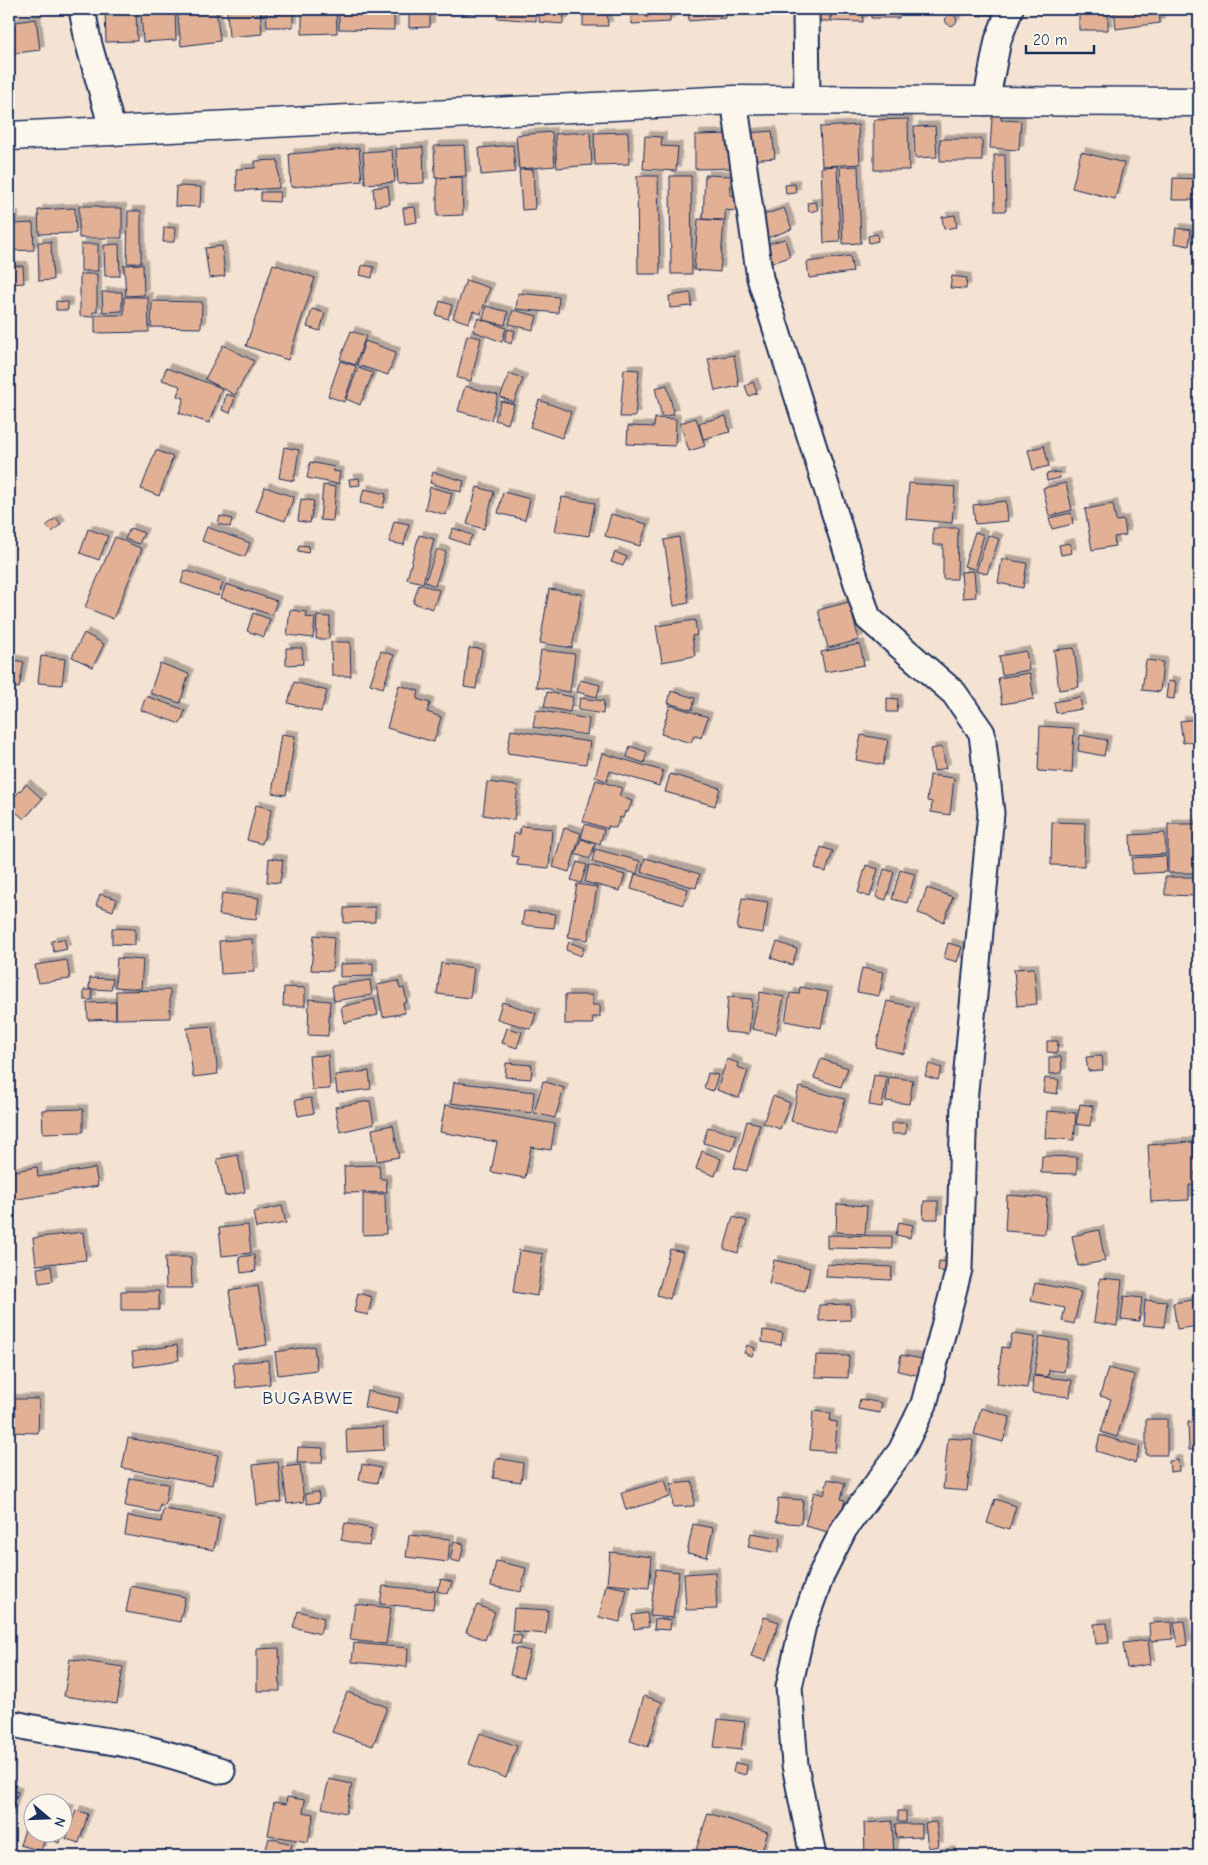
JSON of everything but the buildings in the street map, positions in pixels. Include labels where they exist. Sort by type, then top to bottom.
[{"type":"street","points":[[82,9],[88,42],[113,132]]},
{"type":"street","points":[[806,9],[807,101]]},
{"type":"street","points":[[986,102],[998,40],[1010,9]]},
{"type":"street","points":[[734,100],[760,278],[868,618],[954,694],[982,733],[991,813],[964,1102],[959,1269],[924,1404],[901,1451],[844,1529],[822,1573],[803,1625],[790,1687],[795,1765],[813,1856]]},
{"type":"street","points":[[9,136],[734,100],[1199,102]]},
{"type":"street","points":[[9,1723],[48,1732],[127,1744],[184,1758],[222,1771]]},
{"type":"district","name":"BUGABWE","points":[[308,1398]]}]
